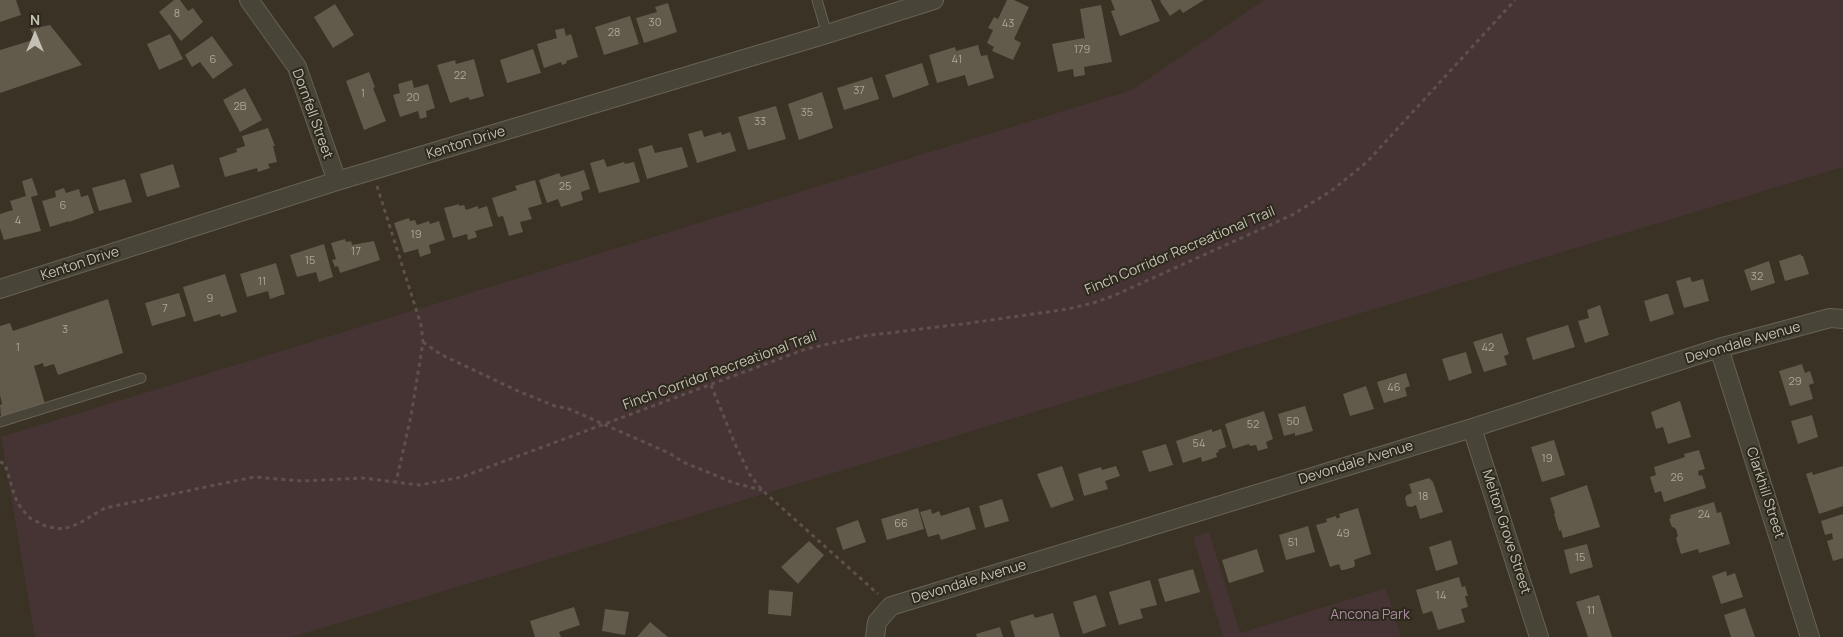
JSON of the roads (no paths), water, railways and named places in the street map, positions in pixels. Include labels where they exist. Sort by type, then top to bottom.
[{"type":"street","name":"Dornfell Street","points":[[249,0],[296,67],[337,181]]},
{"type":"street","name":"Kenton Drive","points":[[0,289],[337,181],[934,0]]},
{"type":"street","name":"Devondale Avenue","points":[[876,630],[891,606],[1472,428],[1719,348],[1830,318],[1843,319]]},
{"type":"street","name":"Clarkhill Street","points":[[1719,348],[1810,637]]},
{"type":"street","name":"Melton Grove Street","points":[[1472,428],[1539,637]]},
{"type":"lane","points":[[817,0],[827,34]]},
{"type":"lane","points":[[0,422],[141,378]]},
{"type":"park label","name":"Ancona Park","points":[[1370,615]]}]
